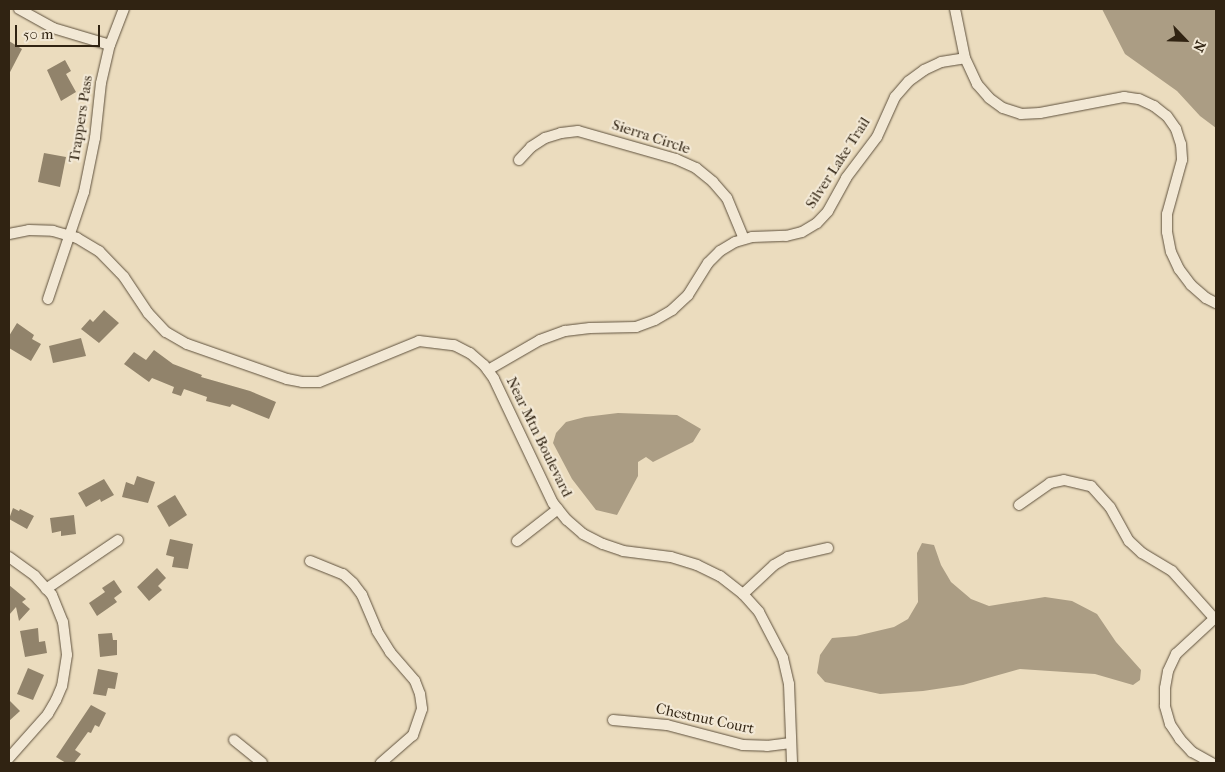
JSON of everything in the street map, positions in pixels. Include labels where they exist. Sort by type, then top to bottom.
[{"type":"street","points":[[19,9],[52,28],[110,45]]},
{"type":"street","name":"Trappers Pass","points":[[48,299],[84,192],[95,138],[100,83],[110,45],[124,9]]},
{"type":"street","points":[[954,9],[965,58],[977,84],[989,98],[1002,108],[1021,114],[1040,113],[1124,97],[1146,102],[1167,116],[1176,129],[1181,144],[1182,160],[1167,214],[1167,232],[1171,252],[1179,269],[1191,285],[1206,298],[1216,302]]},
{"type":"street","name":"Silver Lake Trail","points":[[488,370],[540,340],[565,331],[590,328],[636,327],[655,320],[672,310],[688,295],[708,263],[720,251],[744,239],[786,236],[802,232],[817,223],[828,212],[846,178],[877,137],[895,97],[909,81],[924,70],[941,62],[965,58]]},
{"type":"street","name":"Sierra Circle","points":[[519,160],[531,147],[545,138],[561,133],[578,131],[676,159],[696,168],[713,182],[727,198],[744,239]]},
{"type":"street","name":"Near Mtn Boulevard","points":[[9,234],[29,230],[53,230],[69,235],[99,251],[124,277],[148,313],[166,332],[187,344],[247,363],[287,379],[302,382],[319,382],[334,378],[419,341],[436,341],[454,345],[470,353],[488,370],[558,509],[584,534],[603,544],[623,551],[671,557],[697,565],[720,576],[743,594],[759,612],[784,658],[789,684],[792,763]]},
{"type":"street","points":[[1020,505],[1050,483],[1064,480],[1091,486],[1110,507],[1129,541],[1142,553],[1172,571],[1215,618],[1176,654],[1168,670],[1165,688],[1165,706],[1170,724],[1192,752],[1212,763]]},
{"type":"street","points":[[517,541],[558,509]]},
{"type":"street","points":[[46,588],[118,540]]},
{"type":"street","points":[[743,594],[774,565],[788,557],[828,548]]},
{"type":"street","points":[[9,557],[35,576],[52,595],[63,622],[67,655],[62,686],[48,714],[9,758]]},
{"type":"street","points":[[310,561],[342,574],[353,583],[362,595],[377,631],[390,652],[415,681],[420,694],[422,708],[419,722],[413,735],[381,763]]},
{"type":"street","name":"Chestnut Court","points":[[613,720],[666,725],[743,745],[767,746],[791,743]]},
{"type":"street","points":[[234,740],[262,763]]},
{"type":"shaded area","points":[[1102,9],[1216,9],[1216,128],[1200,116],[1177,91],[1125,54]]},
{"type":"shaded area","points":[[618,413],[677,415],[701,429],[693,442],[653,462],[646,457],[638,462],[638,476],[617,515],[596,510],[572,479],[553,443],[556,433],[566,422],[585,417]]},
{"type":"shaded area","points":[[922,543],[934,545],[941,565],[951,582],[971,599],[989,606],[1045,597],[1072,601],[1097,614],[1116,642],[1141,670],[1140,680],[1133,685],[1095,674],[1020,669],[963,685],[923,691],[880,694],[825,682],[817,673],[820,655],[832,638],[856,636],[894,627],[908,619],[918,602],[917,553]]},
{"type":"building","points":[[9,41],[22,49],[9,74]]},
{"type":"building","points":[[65,60],[71,71],[66,74],[76,92],[61,101],[47,70]]},
{"type":"building","points":[[44,153],[66,157],[60,187],[38,182]]},
{"type":"building","points":[[104,310],[119,323],[99,343],[81,329],[90,319],[93,322]]},
{"type":"building","points":[[17,323],[34,335],[32,339],[41,344],[31,361],[9,348],[9,336]]},
{"type":"building","points":[[81,338],[86,356],[53,363],[49,346]]},
{"type":"building","points":[[154,350],[173,364],[202,375],[201,377],[250,391],[276,402],[269,419],[232,404],[230,407],[206,401],[207,397],[184,389],[181,396],[172,393],[174,387],[152,378],[149,382],[124,364],[134,352],[146,360]]},
{"type":"building","points":[[137,476],[155,482],[148,503],[122,497],[126,482],[134,485]]},
{"type":"building","points":[[104,479],[114,495],[101,502],[100,499],[86,507],[78,493]]},
{"type":"building","points":[[175,495],[187,515],[169,527],[157,506]]},
{"type":"building","points":[[13,508],[19,511],[20,509],[34,516],[27,529],[9,519]]},
{"type":"building","points":[[74,515],[76,534],[61,536],[61,531],[52,533],[50,518]]},
{"type":"building","points":[[170,539],[193,544],[188,569],[172,567],[174,557],[166,555]]},
{"type":"building","points":[[157,568],[166,578],[158,586],[162,590],[149,601],[137,587]]},
{"type":"building","points":[[114,580],[122,592],[114,598],[117,602],[97,616],[89,603],[105,592],[102,588]]},
{"type":"building","points":[[9,585],[26,599],[22,602],[30,609],[19,621],[16,607],[9,615]]},
{"type":"building","points":[[38,628],[39,642],[45,641],[47,653],[25,657],[20,631]]},
{"type":"building","points":[[112,633],[113,640],[117,640],[117,655],[100,657],[98,634]]},
{"type":"building","points":[[28,668],[44,675],[33,700],[17,694]]},
{"type":"building","points":[[98,669],[118,673],[115,689],[108,688],[106,696],[93,694]]},
{"type":"building","points":[[9,700],[20,711],[9,721]]},
{"type":"building","points":[[91,705],[106,713],[99,727],[95,725],[91,733],[88,732],[75,750],[81,754],[74,763],[66,763],[56,757]]}]
